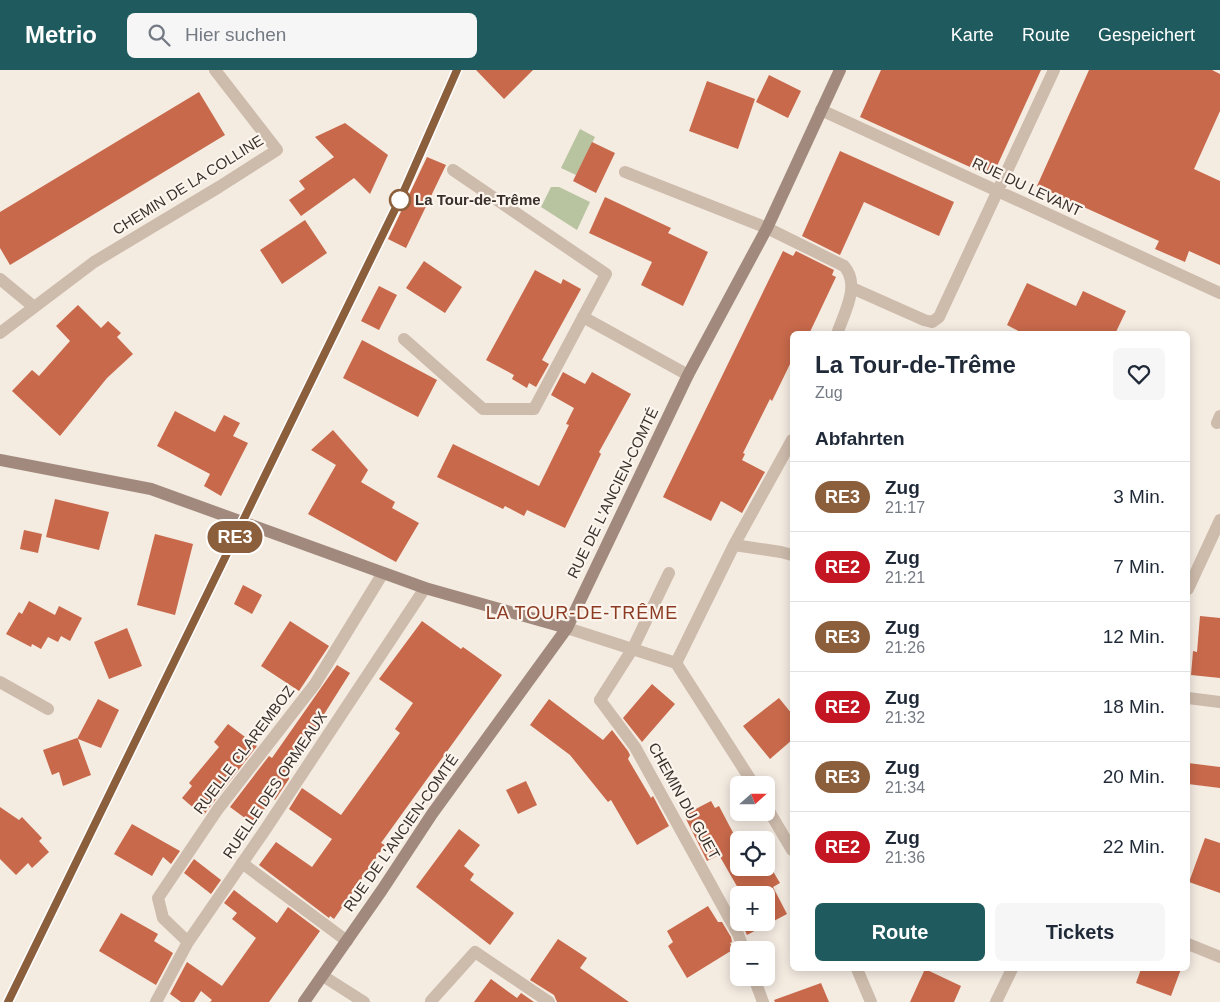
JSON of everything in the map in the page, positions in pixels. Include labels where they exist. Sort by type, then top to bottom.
[{"type":"main road","name":"RUE DE L'ANCIEN-COMTÉ","points":[[304,1002],[432,814],[567,628],[688,375],[767,228],[840,70]]},
{"type":"main road","points":[[0,460],[151,489],[426,588],[567,628]]},
{"type":"street","name":"CHEMIN DE LA COLLINE","points":[[0,334],[94,262],[278,150],[215,70]]},
{"type":"street","points":[[852,288],[924,320],[932,322],[935,320],[944,307],[1054,70]]},
{"type":"street","name":"RUE DU LEVANT","points":[[821,110],[1220,293]]},
{"type":"street","points":[[404,340],[483,409],[534,409],[606,274],[453,170]]},
{"type":"street","points":[[625,172],[767,228],[844,266],[850,278],[852,288],[838,331]]},
{"type":"street","points":[[0,279],[34,307]]},
{"type":"street","points":[[583,317],[688,375]]},
{"type":"street","points":[[676,663],[734,544],[790,444]]},
{"type":"street","points":[[1190,585],[1220,520]]},
{"type":"street","points":[[734,544],[790,554]]},
{"type":"street","name":"RUELLE CLAREMBOZ","points":[[188,942],[163,918],[158,898],[218,809],[315,684],[383,573]]},
{"type":"street","points":[[632,648],[669,573]]},
{"type":"street","name":"RUELLE DES ORMEAUX","points":[[156,1002],[188,942],[426,588]]},
{"type":"street","points":[[567,628],[676,663],[748,776]]},
{"type":"street","name":"CHEMIN DU GUET","points":[[632,648],[600,700],[635,747],[741,941]]},
{"type":"street","points":[[0,682],[48,708]]},
{"type":"street","points":[[1190,698],[1220,702]]},
{"type":"street","points":[[775,821],[790,847]]},
{"type":"street","points":[[242,863],[346,941]]},
{"type":"street","points":[[1190,945],[1220,956]]},
{"type":"street","points":[[431,1002],[476,952],[548,1002]]},
{"type":"street","points":[[857,971],[871,1002]]},
{"type":"street","points":[[996,1002],[1011,971]]},
{"type":"street","points":[[322,976],[364,1002]]},
{"type":"street","points":[[757,986],[763,1002]]},
{"type":"green space","points":[[580,129],[595,137],[576,175],[561,168]]},
{"type":"green space","points":[[551,187],[559,187],[590,202],[577,230],[541,207]]},
{"type":"building","points":[[476,70],[533,70],[504,99]]},
{"type":"building","points":[[881,70],[1041,70],[992,177],[860,117]]},
{"type":"building","points":[[1089,70],[1212,70],[1220,74],[1220,111],[1194,169],[1220,181],[1220,265],[1189,251],[1185,262],[1155,249],[1159,241],[1037,186]]},
{"type":"building","points":[[769,75],[801,91],[788,118],[756,102]]},
{"type":"building","points":[[707,81],[755,99],[738,149],[689,131]]},
{"type":"building","points":[[199,92],[225,135],[10,265],[0,248],[0,212]]},
{"type":"building","points":[[345,123],[388,155],[370,194],[354,178],[301,216],[289,200],[305,189],[299,181],[334,157],[315,137]]},
{"type":"building","points":[[592,142],[615,153],[596,193],[573,181]]},
{"type":"building","points":[[840,151],[954,202],[939,236],[864,202],[840,255],[802,236]]},
{"type":"building","points":[[427,157],[446,165],[406,248],[388,239]]},
{"type":"building","points":[[605,197],[671,228],[668,233],[708,252],[683,306],[641,285],[652,262],[589,233]]},
{"type":"building","points":[[305,220],[327,253],[282,284],[260,250]]},
{"type":"building","points":[[783,251],[793,256],[796,251],[834,270],[832,275],[836,277],[810,331],[790,331],[790,364],[743,453],[745,454],[742,460],[765,472],[742,513],[721,501],[711,521],[663,497]]},
{"type":"building","points":[[424,261],[462,287],[445,313],[406,288]]},
{"type":"building","points":[[535,270],[561,284],[563,279],[581,289],[542,360],[549,364],[536,387],[529,383],[527,388],[512,379],[514,375],[486,360]]},
{"type":"building","points":[[1027,283],[1076,306],[1083,291],[1126,311],[1116,331],[1018,331],[1007,325]]},
{"type":"building","points":[[379,286],[397,295],[379,330],[361,321]]},
{"type":"building","points":[[78,305],[101,328],[108,321],[121,333],[117,337],[133,354],[107,378],[60,436],[12,391],[32,370],[39,376],[70,341],[56,326]]},
{"type":"building","points":[[362,340],[437,380],[418,417],[343,378]]},
{"type":"building","points":[[563,372],[585,384],[592,372],[631,394],[599,452],[601,454],[565,528],[527,510],[524,516],[505,506],[503,509],[437,477],[453,444],[539,486],[569,425],[566,424],[574,408],[551,395]]},
{"type":"building","points":[[175,411],[215,432],[224,415],[240,423],[233,436],[248,443],[221,496],[204,486],[210,474],[157,446]]},
{"type":"building","points":[[333,430],[368,470],[361,482],[395,502],[392,508],[419,523],[396,562],[308,514],[336,465],[311,450]]},
{"type":"building","points":[[55,499],[109,512],[99,550],[46,537]]},
{"type":"building","points":[[24,530],[42,534],[38,553],[20,549]]},
{"type":"building","points":[[155,534],[193,544],[175,615],[137,605]]},
{"type":"building","points":[[243,585],[262,595],[252,614],[234,604]]},
{"type":"building","points":[[29,601],[55,615],[59,606],[82,618],[70,641],[61,636],[58,642],[48,637],[41,649],[32,644],[31,647],[6,634],[19,612],[22,614]]},
{"type":"building","points":[[1200,616],[1220,618],[1220,678],[1191,675],[1193,651],[1197,652]]},
{"type":"building","points":[[290,621],[329,646],[299,691],[261,666]]},
{"type":"building","points":[[422,621],[502,675],[381,843],[385,845],[334,919],[330,916],[329,918],[259,865],[276,842],[312,867],[332,839],[289,809],[302,788],[341,815],[400,733],[395,729],[413,703],[379,679]]},
{"type":"building","points":[[127,628],[142,666],[109,679],[94,642]]},
{"type":"building","points":[[337,665],[350,673],[284,773],[289,779],[275,800],[273,798],[253,824],[230,807],[269,756],[272,758]]},
{"type":"building","points":[[652,684],[675,704],[642,742],[623,718]]},
{"type":"building","points":[[779,698],[790,712],[790,742],[770,759],[743,726]]},
{"type":"building","points":[[98,699],[119,710],[101,748],[78,739],[91,775],[63,786],[59,772],[52,775],[43,750],[77,739]]},
{"type":"building","points":[[549,699],[603,740],[612,730],[628,751],[630,755],[628,759],[651,798],[653,796],[669,826],[637,845],[611,800],[608,802],[570,755],[530,725]]},
{"type":"building","points":[[228,724],[257,746],[203,816],[182,798],[192,786],[189,783],[219,747],[214,742]]},
{"type":"building","points":[[1190,763],[1220,767],[1220,788],[1190,784]]},
{"type":"building","points":[[526,781],[537,805],[518,814],[506,790]]},
{"type":"building","points":[[711,801],[715,808],[719,806],[732,831],[730,831],[730,874],[719,855],[707,861],[684,815]]},
{"type":"building","points":[[0,807],[19,820],[22,817],[42,838],[39,841],[49,852],[32,868],[28,863],[16,875],[0,859]]},
{"type":"building","points":[[132,824],[180,851],[171,864],[163,857],[152,876],[114,854]]},
{"type":"building","points":[[459,829],[480,845],[464,866],[474,874],[470,880],[514,913],[490,945],[416,887]]},
{"type":"building","points":[[1205,838],[1220,843],[1220,893],[1190,882]]},
{"type":"building","points":[[194,859],[221,880],[211,894],[184,873]]},
{"type":"building","points":[[775,875],[780,883],[775,886],[737,886],[731,876]]},
{"type":"building","points":[[234,890],[277,923],[288,907],[320,931],[269,1002],[210,1002],[212,1000],[201,991],[194,1002],[181,1002],[170,994],[187,962],[222,986],[256,938],[232,919],[237,913],[224,903]]},
{"type":"building","points":[[775,891],[787,914],[775,920]]},
{"type":"building","points":[[708,906],[718,922],[722,922],[731,937],[730,951],[687,978],[668,946],[673,942],[667,931]]},
{"type":"building","points":[[121,913],[158,934],[154,941],[173,953],[156,985],[99,951]]},
{"type":"building","points":[[745,931],[755,931],[747,935]]},
{"type":"building","points":[[558,939],[587,958],[580,968],[629,1002],[557,1002],[554,995],[530,980]]},
{"type":"building","points":[[924,971],[929,971],[961,986],[954,1002],[910,1002]]},
{"type":"building","points":[[1140,971],[1180,971],[1171,996],[1136,983]]},
{"type":"building","points":[[491,979],[517,998],[521,993],[534,1002],[474,1002]]},
{"type":"building","points":[[821,983],[829,1002],[775,1002],[774,1000]]},
{"type":"railway","points":[[8,1002],[403,193],[457,70]]},
{"type":"train","name":"RE3","points":[[8,1002],[403,193],[457,70]]},
{"type":"place","name":"La Tour-de-Trême","points":[[400,200]]},
{"type":"district","name":"LA TOUR-DE-TRÊME","points":[[582,613]]}]
